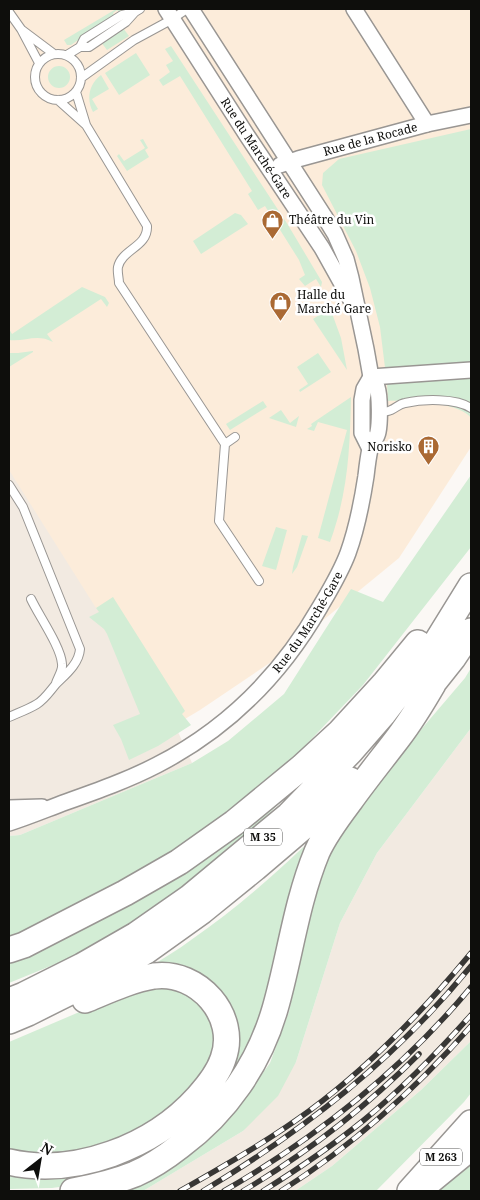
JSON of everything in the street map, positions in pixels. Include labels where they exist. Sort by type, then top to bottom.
[{"type":"highway","name":"M 35","points":[[15,1011],[24,995],[136,936],[189,898],[289,815],[338,766],[384,713],[429,654],[471,586]]},
{"type":"highway","points":[[9,950],[24,945],[126,893],[179,862],[234,823],[302,767],[340,732],[385,683],[417,644],[459,606]]},
{"type":"highway","name":"M 35","points":[[15,1011],[92,981],[146,951],[217,898],[302,828],[341,789],[433,684],[471,631]]},
{"type":"highway","points":[[73,1191],[111,1182],[154,1164],[192,1137],[219,1111],[236,1090],[259,1051],[268,1030],[305,884],[318,851],[337,818],[408,726],[433,684]]},
{"type":"highway","points":[[9,1162],[33,1166],[67,1164],[101,1157],[135,1144],[163,1128],[191,1105],[202,1093],[218,1069],[226,1048],[224,1024],[214,1002],[193,984],[174,978],[154,976],[132,982],[53,1014],[15,1011]]},
{"type":"highway","name":"M 263","points":[[410,1191],[471,1123]]},
{"type":"main road","name":"M 263","points":[[422,1191],[471,1150]]},
{"type":"street","name":"Rue du Marché-Gare","points":[[9,823],[126,780],[183,751],[203,738],[248,701],[272,676],[290,654],[317,613],[330,591],[347,554],[360,512],[370,449],[378,434],[379,400],[377,388],[371,377],[352,278],[346,259],[324,216],[191,9]]},
{"type":"street","points":[[354,9],[427,124]]},
{"type":"street","name":"Rue du Marché-Gare","points":[[169,14],[322,248],[360,316]]},
{"type":"street","name":"Rue de la Rocade","points":[[269,169],[427,124],[471,115]]},
{"type":"street","points":[[370,449],[362,433],[362,400],[364,389],[371,377],[471,370]]},
{"type":"street","points":[[9,808],[53,807]]},
{"type":"lane","points":[[81,78],[169,14],[187,9]]},
{"type":"lane","points":[[67,55],[80,47],[90,47],[126,22],[138,10]]},
{"type":"lane","points":[[9,12],[21,29],[39,63]]},
{"type":"lane","points":[[21,29],[54,54]]},
{"type":"lane","points":[[60,54],[67,55],[78,64],[81,78],[76,92],[65,99],[58,100],[51,99],[40,92],[36,86],[34,73],[39,63],[48,55],[60,54]]},
{"type":"lane","points":[[76,92],[86,125],[147,226],[147,233],[139,244],[122,258],[118,268],[119,283],[225,444],[219,521],[259,581]]},
{"type":"lane","points":[[58,100],[86,125]]},
{"type":"lane","points":[[379,412],[389,411],[402,403],[418,401],[447,401],[471,408]]},
{"type":"lane","points":[[225,444],[235,437]]},
{"type":"lane","points":[[9,484],[23,507],[80,647],[79,656],[68,674],[38,704],[9,717]]},
{"type":"lane","points":[[31,599],[57,647],[61,660],[62,667],[56,685]]},
{"type":"shaded area","points":[[9,9],[471,9],[471,447],[399,558],[277,658],[200,710],[133,750],[9,784]]},
{"type":"shaded area","points":[[9,470],[96,608],[179,734],[192,763],[20,835],[9,836]]},
{"type":"shaded area","points":[[471,728],[471,1041],[421,1090],[332,1166],[295,1191],[143,1191],[243,1131],[296,1062],[340,923],[377,853]]},
{"type":"green space","points":[[116,9],[123,9],[119,12],[117,10],[113,13],[114,15],[71,45],[67,45],[64,40]]},
{"type":"green space","points":[[123,28],[129,36],[107,50],[101,42]]},
{"type":"green space","points":[[171,46],[288,225],[322,282],[321,287],[316,279],[305,286],[299,279],[305,275],[299,260],[265,206],[258,210],[248,194],[252,191],[180,76],[163,86],[159,80],[170,72],[166,65],[173,61],[165,49]]},
{"type":"green space","points":[[136,53],[150,75],[119,95],[105,73]]},
{"type":"green space","points":[[59,66],[67,69],[70,77],[67,85],[59,88],[51,85],[48,77],[51,69]]},
{"type":"green space","points":[[101,75],[109,89],[92,99],[98,109],[93,112],[89,97],[91,87]]},
{"type":"green space","points":[[471,129],[471,418],[456,408],[445,405],[388,401],[380,327],[370,288],[356,251],[322,185],[323,173],[339,159]]},
{"type":"green space","points":[[143,139],[148,148],[145,150],[149,157],[127,171],[117,156],[119,154],[124,161],[145,148],[140,140]]},
{"type":"green space","points":[[235,213],[241,215],[248,224],[201,254],[193,241]]},
{"type":"green space","points":[[82,287],[105,297],[109,303],[107,307],[101,299],[47,334],[53,342],[42,338],[9,340],[9,329],[12,334]]},
{"type":"green space","points":[[330,308],[341,338],[347,370],[313,319]]},
{"type":"green space","points":[[33,352],[9,367],[9,353]]},
{"type":"green space","points":[[318,353],[331,372],[300,392],[299,390],[308,384],[297,367]]},
{"type":"green space","points":[[351,397],[347,471],[341,506],[330,542],[318,538],[347,430],[318,422],[314,431],[307,429],[312,426],[311,424]]},
{"type":"green space","points":[[263,401],[267,407],[230,430],[226,424]]},
{"type":"green space","points":[[281,410],[290,423],[299,416],[296,427],[269,418]]},
{"type":"green space","points":[[471,475],[471,547],[363,685],[301,750],[194,841],[9,943],[9,836],[20,835],[192,763],[228,741],[284,694],[351,589],[383,602]]},
{"type":"green space","points":[[276,527],[287,530],[276,570],[262,566]]},
{"type":"green space","points":[[302,535],[308,536],[297,567],[292,574],[293,567]]},
{"type":"green space","points":[[113,597],[185,711],[182,714],[191,725],[158,746],[129,760],[113,725],[140,714],[107,634],[104,629],[89,617],[99,612],[96,608]]},
{"type":"green space","points":[[471,668],[471,728],[377,853],[340,923],[296,1062],[278,1096],[243,1131],[143,1191],[123,1191],[162,1173],[204,1143],[239,1106],[270,1063],[289,1012],[310,911],[329,852],[355,807],[465,678]]},
{"type":"green space","points":[[290,793],[226,855],[142,919],[80,954],[9,983],[9,956]]},
{"type":"green space","points":[[319,832],[278,985],[217,1110],[110,1180],[52,1188],[9,1189],[9,1170],[158,1142],[236,1027],[149,968],[186,944],[241,902]]},
{"type":"green space","points":[[179,985],[216,1017],[216,1061],[169,1115],[80,1156],[9,1153],[9,1042],[131,990]]},
{"type":"green space","points":[[471,1041],[471,1093],[376,1191],[295,1191],[332,1166],[421,1090]]},
{"type":"green space","points":[[471,1165],[471,1191],[438,1191],[442,1188]]},
{"type":"railway","points":[[180,1191],[262,1143],[332,1094],[415,1017],[471,953]]},
{"type":"railway","points":[[203,1191],[278,1142],[347,1090],[411,1032],[471,966]]},
{"type":"railway","points":[[224,1191],[292,1148],[357,1100],[416,1046],[471,987]]},
{"type":"railway","points":[[263,1191],[352,1130],[420,1069],[471,1015]]},
{"type":"railway","points":[[281,1191],[358,1136],[428,1072],[471,1026]]},
{"type":"railway","points":[[243,1191],[313,1145],[357,1111],[419,1054]]},
{"type":"place","name":"Théâtre du Vin","points":[[273,239]]},
{"type":"place","name":"Halle du Marché Gare","points":[[281,321]]},
{"type":"place","name":"Norisko","points":[[428,466]]}]
